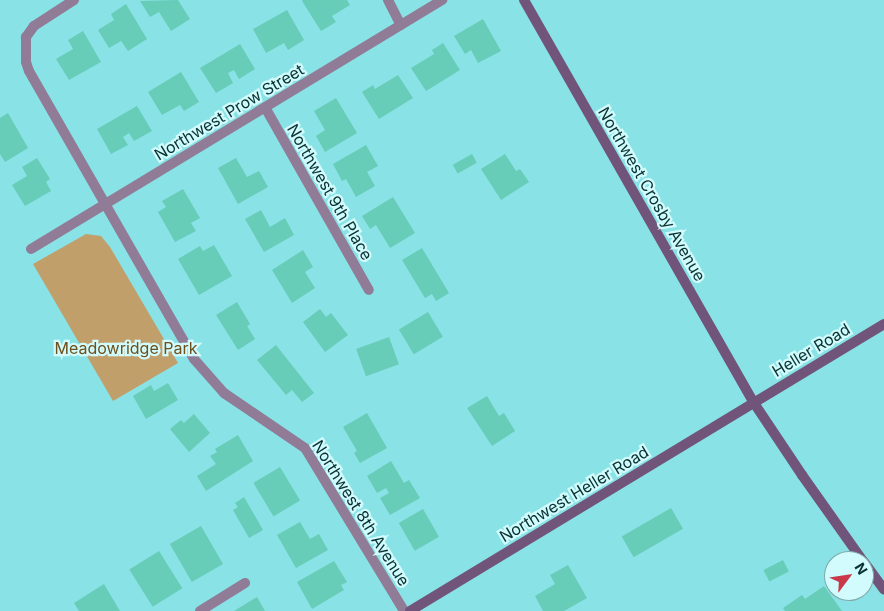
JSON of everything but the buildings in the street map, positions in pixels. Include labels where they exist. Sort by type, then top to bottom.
[{"type":"street","name":"Northwest 8th Avenue","points":[[74,0],[34,26],[26,37],[26,62],[194,359],[224,393],[305,448],[404,611]]},
{"type":"street","points":[[388,0],[401,25]]},
{"type":"street","name":"Northwest Prow Street","points":[[31,249],[266,109],[442,0]]},
{"type":"street","name":"Northwest Crosby Avenue","points":[[524,0],[754,402],[802,475],[856,551]]},
{"type":"street","name":"Northwest 9th Place","points":[[266,109],[369,290]]},
{"type":"street","name":"Heller Road","points":[[754,402],[884,324]]},
{"type":"street","name":"Northwest Heller Road","points":[[410,611],[754,402]]},
{"type":"street","name":"Northwest Crosby Avenue","points":[[874,576],[884,590]]},
{"type":"street","points":[[200,611],[245,583]]},
{"type":"green space","name":"Meadowridge Park","points":[[86,234],[101,236],[110,247],[178,363],[113,401],[33,264]]}]
